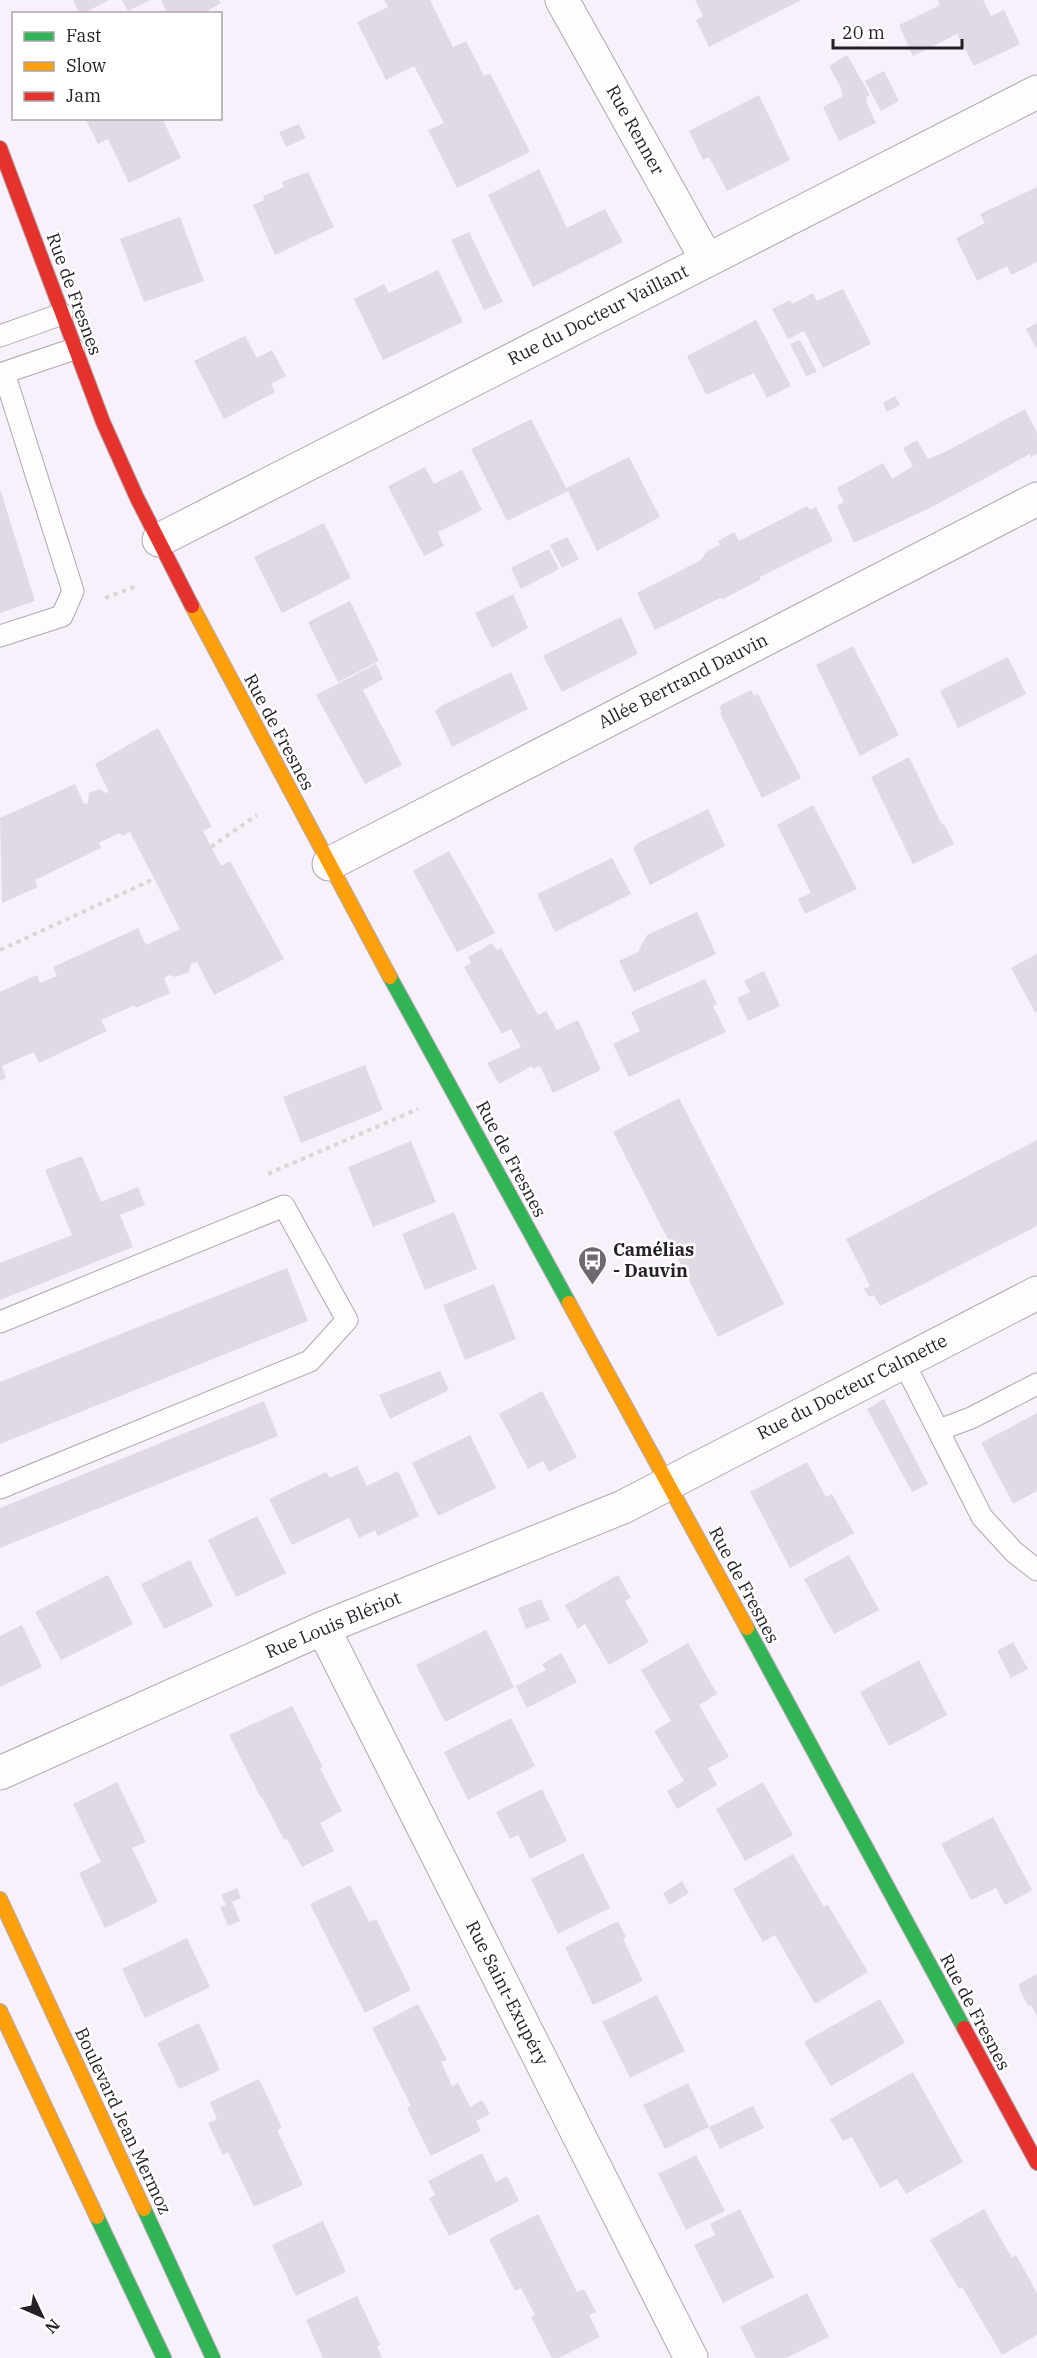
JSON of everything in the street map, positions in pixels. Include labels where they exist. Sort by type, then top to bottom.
[{"type":"street","name":"Rue Renner","points":[[562,0],[707,260]]},
{"type":"street","name":"Rue du Docteur Vaillant","points":[[159,540],[1037,92]]},
{"type":"street","name":"Rue de Fresnes","points":[[0,148],[103,422],[137,498],[174,571],[293,798],[1037,2163]]},
{"type":"street","name":"Allée Bertrand Dauvin","points":[[329,864],[1037,500]]},
{"type":"street","name":"Rue du Docteur Calmette","points":[[668,1484],[1037,1293]]},
{"type":"street","name":"Rue Louis Blériot","points":[[0,1773],[323,1628],[623,1507],[668,1484]]},
{"type":"street","name":"Rue Saint-Exupéry","points":[[323,1628],[691,2358]]},
{"type":"street","name":"Boulevard Jean Mermoz","points":[[0,1899],[213,2358]]},
{"type":"street","points":[[0,2011],[164,2358]]},
{"type":"lane","points":[[0,336],[62,314]]},
{"type":"lane","points":[[0,636],[62,616],[73,591],[2,374],[74,349]]},
{"type":"lane","points":[[0,1322],[284,1206],[347,1320],[310,1361],[0,1488]]},
{"type":"lane","points":[[903,1361],[982,1517],[1014,1552],[1037,1569]]},
{"type":"lane","points":[[939,1430],[971,1418],[1037,1384]]},
{"type":"path","points":[[68,604],[86,605],[174,571]]},
{"type":"path","points":[[211,847],[256,815],[293,798]]},
{"type":"path","points":[[0,950],[154,879]]},
{"type":"path","points":[[284,1206],[270,1173],[454,1092]]},
{"type":"building","points":[[73,0],[109,0],[86,12],[79,12]]},
{"type":"building","points":[[122,0],[150,0],[128,11]]},
{"type":"building","points":[[161,0],[219,0],[221,3],[205,12],[166,12]]},
{"type":"building","points":[[384,0],[430,0],[453,47],[466,41],[484,76],[490,73],[530,152],[457,188],[428,130],[444,123],[414,66],[386,80],[357,22],[388,7]]},
{"type":"building","points":[[695,0],[801,0],[709,47],[696,20],[703,16]]},
{"type":"building","points":[[938,0],[983,0],[991,16],[1004,10],[1020,44],[974,66],[957,34],[913,56],[899,25],[940,5]]},
{"type":"building","points":[[847,55],[870,95],[866,97],[867,104],[876,123],[839,141],[823,107],[843,96],[829,66]]},
{"type":"building","points":[[884,71],[899,101],[881,111],[865,81]]},
{"type":"building","points":[[759,95],[790,160],[727,191],[709,157],[703,160],[689,131]]},
{"type":"building","points":[[86,120],[163,120],[181,158],[129,183],[108,139],[98,144]]},
{"type":"building","points":[[299,124],[306,138],[286,147],[279,132]]},
{"type":"building","points":[[539,169],[567,228],[605,209],[623,242],[533,287],[488,195]]},
{"type":"building","points":[[308,172],[334,227],[275,255],[253,205],[264,200],[263,196],[284,187],[282,182]]},
{"type":"building","points":[[1037,187],[1037,262],[1011,275],[1007,266],[977,281],[956,238],[985,223],[980,214]]},
{"type":"building","points":[[180,217],[204,281],[144,302],[120,239]]},
{"type":"building","points":[[469,232],[503,302],[484,310],[451,240]]},
{"type":"building","points":[[438,270],[463,322],[383,360],[354,299],[384,284],[389,293]]},
{"type":"building","points":[[843,289],[871,344],[823,368],[804,331],[788,339],[772,309],[790,300],[792,304],[813,293],[817,301]]},
{"type":"building","points":[[756,320],[791,386],[767,398],[754,373],[706,395],[687,356]]},
{"type":"building","points":[[1037,323],[1037,346],[1036,348],[1026,329]]},
{"type":"building","points":[[245,336],[257,358],[272,350],[286,376],[271,384],[275,392],[224,419],[194,361]]},
{"type":"building","points":[[800,340],[817,372],[806,376],[790,344]]},
{"type":"building","points":[[895,396],[900,405],[887,412],[883,403]]},
{"type":"building","points":[[1025,409],[1037,433],[1037,454],[1031,457],[1030,454],[930,508],[854,543],[837,506],[844,502],[837,488],[883,463],[892,479],[913,466],[903,448],[917,440],[928,459]]},
{"type":"building","points":[[531,419],[566,488],[629,457],[660,517],[597,551],[568,491],[507,521],[471,449]]},
{"type":"building","points":[[425,467],[434,484],[462,470],[482,510],[438,532],[444,546],[424,556],[388,486]]},
{"type":"building","points":[[0,489],[35,601],[0,613]]},
{"type":"building","points":[[807,506],[810,510],[816,507],[833,541],[760,577],[760,580],[723,599],[720,598],[655,630],[637,593],[701,560],[707,551],[720,545],[718,541],[734,532],[739,541]]},
{"type":"building","points":[[324,523],[351,578],[282,613],[254,557]]},
{"type":"building","points":[[567,537],[579,559],[562,568],[550,545]]},
{"type":"building","points":[[549,549],[559,569],[521,589],[511,568]]},
{"type":"building","points":[[513,594],[528,628],[492,648],[475,613]]},
{"type":"building","points":[[350,601],[379,661],[338,682],[308,622]]},
{"type":"building","points":[[621,617],[638,654],[562,692],[543,656]]},
{"type":"building","points":[[853,646],[899,735],[860,756],[816,665]]},
{"type":"building","points":[[1008,657],[1026,694],[958,728],[940,691]]},
{"type":"building","points":[[376,664],[383,679],[363,690],[402,765],[365,784],[316,695]]},
{"type":"building","points":[[511,672],[528,709],[452,747],[435,711]]},
{"type":"building","points":[[751,690],[754,696],[758,694],[801,778],[762,798],[720,713],[722,712],[719,706]]},
{"type":"building","points":[[158,728],[212,827],[203,831],[221,866],[230,861],[284,959],[214,995],[197,962],[191,964],[189,972],[164,978],[170,993],[101,1020],[107,1031],[39,1063],[34,1052],[2,1066],[6,1078],[0,1081],[0,992],[37,975],[40,983],[57,976],[53,967],[138,928],[146,945],[180,929],[130,832],[123,836],[119,833],[99,843],[101,848],[35,880],[38,887],[2,903],[0,818],[75,784],[84,804],[88,803],[89,793],[99,789],[106,793],[109,792],[95,764]]},
{"type":"building","points":[[909,757],[942,825],[944,824],[954,844],[913,864],[871,777]]},
{"type":"building","points":[[813,805],[857,889],[805,914],[798,899],[811,893],[777,825]]},
{"type":"building","points":[[708,809],[725,846],[650,885],[633,848],[638,843]]},
{"type":"building","points":[[449,851],[495,933],[457,952],[413,871]]},
{"type":"building","points":[[612,858],[631,894],[555,932],[537,894]]},
{"type":"building","points":[[697,912],[716,954],[634,992],[619,961],[638,952],[647,935]]},
{"type":"building","points":[[492,943],[497,950],[501,948],[538,1015],[546,1011],[557,1030],[578,1020],[601,1070],[553,1093],[540,1066],[533,1069],[532,1066],[499,1084],[487,1063],[521,1047],[511,1029],[502,1034],[464,967],[471,963],[468,957]]},
{"type":"building","points":[[1037,954],[1037,1011],[1035,1012],[1011,968]]},
{"type":"building","points":[[764,971],[780,1006],[748,1021],[737,998],[750,992],[744,981]]},
{"type":"building","points":[[705,979],[717,1004],[713,1006],[726,1032],[629,1077],[613,1044],[640,1031],[631,1012]]},
{"type":"building","points":[[365,1065],[383,1110],[301,1143],[283,1097]]},
{"type":"building","points":[[679,1098],[784,1304],[718,1337],[613,1132]]},
{"type":"building","points":[[1037,1140],[1037,1226],[880,1306],[874,1295],[869,1297],[864,1289],[870,1286],[846,1239]]},
{"type":"building","points":[[411,1141],[436,1202],[373,1227],[348,1167]]},
{"type":"building","points":[[82,1156],[101,1202],[138,1187],[145,1205],[120,1215],[133,1247],[0,1300],[0,1263],[72,1235],[45,1170]]},
{"type":"building","points":[[454,1212],[477,1269],[425,1290],[402,1234]]},
{"type":"building","points":[[287,1268],[308,1321],[0,1444],[0,1382]]},
{"type":"building","points":[[494,1284],[516,1339],[465,1360],[443,1305]]},
{"type":"building","points":[[440,1371],[449,1390],[390,1419],[379,1395]]},
{"type":"building","points":[[542,1391],[577,1457],[549,1472],[543,1461],[528,1469],[499,1414]]},
{"type":"building","points":[[884,1399],[928,1484],[912,1492],[867,1409]]},
{"type":"building","points":[[264,1401],[278,1436],[0,1548],[0,1508]]},
{"type":"building","points":[[1037,1413],[1037,1491],[1013,1504],[981,1443]]},
{"type":"building","points":[[470,1435],[496,1488],[438,1516],[412,1463]]},
{"type":"building","points":[[807,1462],[826,1497],[832,1494],[854,1533],[790,1568],[750,1492]]},
{"type":"building","points":[[357,1466],[367,1486],[398,1471],[419,1516],[378,1536],[375,1530],[359,1538],[349,1518],[292,1545],[269,1499],[326,1472],[330,1478]]},
{"type":"building","points":[[257,1516],[286,1573],[236,1597],[208,1540]]},
{"type":"building","points":[[849,1555],[879,1610],[834,1634],[804,1579]]},
{"type":"building","points":[[190,1560],[213,1606],[164,1629],[141,1584]]},
{"type":"building","points":[[108,1575],[133,1624],[61,1660],[35,1612]]},
{"type":"building","points":[[618,1575],[631,1598],[625,1601],[649,1642],[609,1665],[585,1624],[578,1629],[565,1605]]},
{"type":"building","points":[[541,1599],[550,1620],[526,1629],[518,1608]]},
{"type":"building","points":[[22,1625],[42,1667],[0,1687],[0,1636]]},
{"type":"building","points":[[486,1630],[514,1687],[445,1722],[416,1665]]},
{"type":"building","points":[[1013,1642],[1028,1669],[1011,1678],[997,1651]]},
{"type":"building","points":[[688,1643],[717,1694],[699,1705],[729,1757],[708,1768],[717,1785],[677,1809],[667,1791],[684,1781],[654,1731],[671,1721],[641,1670]]},
{"type":"building","points":[[561,1653],[577,1682],[527,1708],[516,1686],[546,1670],[542,1664]]},
{"type":"building","points":[[919,1660],[947,1715],[889,1746],[860,1692]]},
{"type":"building","points":[[292,1706],[342,1811],[320,1823],[334,1851],[302,1867],[287,1839],[284,1840],[229,1735]]},
{"type":"building","points":[[511,1718],[535,1766],[468,1800],[444,1752]]},
{"type":"building","points":[[117,1782],[146,1842],[132,1848],[158,1902],[105,1928],[79,1873],[101,1862],[73,1804]]},
{"type":"building","points":[[763,1782],[793,1835],[745,1861],[716,1809]]},
{"type":"building","points":[[542,1789],[567,1841],[530,1859],[518,1835],[510,1839],[496,1812]]},
{"type":"building","points":[[993,1817],[1032,1890],[1005,1905],[996,1888],[971,1900],[941,1844]]},
{"type":"building","points":[[583,1853],[610,1908],[558,1934],[531,1879]]},
{"type":"building","points":[[793,1854],[824,1907],[828,1905],[868,1972],[815,2004],[775,1935],[763,1942],[733,1889]]},
{"type":"building","points":[[682,1881],[689,1893],[669,1905],[663,1893]]},
{"type":"building","points":[[350,1885],[369,1922],[376,1919],[411,1990],[365,2013],[310,1904]]},
{"type":"building","points":[[237,1888],[241,1898],[232,1902],[240,1921],[228,1926],[220,1907],[226,1905],[221,1895]]},
{"type":"building","points":[[618,1921],[626,1937],[623,1939],[643,1981],[593,2005],[565,1947]]},
{"type":"building","points":[[187,1938],[210,1987],[145,2018],[122,1969]]},
{"type":"building","points":[[1037,1974],[1037,2017],[1031,2005],[1028,2006],[1019,1984]]},
{"type":"building","points":[[657,1995],[685,2051],[630,2078],[602,2022]]},
{"type":"building","points":[[880,1999],[905,2043],[831,2086],[804,2042]]},
{"type":"building","points":[[418,2004],[447,2060],[441,2062],[452,2086],[458,2083],[470,2107],[482,2100],[490,2114],[476,2121],[481,2131],[431,2156],[407,2108],[411,2106],[372,2028]]},
{"type":"building","points":[[199,2023],[220,2070],[179,2089],[157,2043]]},
{"type":"building","points":[[913,2072],[963,2162],[906,2194],[897,2179],[880,2188],[852,2137],[843,2141],[830,2119]]},
{"type":"building","points":[[259,2079],[282,2128],[277,2130],[303,2185],[254,2207],[228,2152],[223,2155],[208,2123],[217,2119],[210,2102]]},
{"type":"building","points":[[688,2083],[709,2127],[665,2149],[643,2105]]},
{"type":"building","points":[[753,2106],[764,2128],[720,2149],[709,2127]]},
{"type":"building","points":[[482,2153],[496,2182],[507,2176],[519,2201],[449,2236],[429,2198],[435,2195],[428,2181]]},
{"type":"building","points":[[696,2155],[725,2211],[686,2230],[658,2174]]},
{"type":"building","points":[[740,2209],[774,2277],[723,2303],[694,2245],[715,2235],[710,2224]]},
{"type":"building","points":[[984,2209],[1012,2258],[1016,2255],[1037,2293],[1037,2335],[1002,2355],[962,2287],[959,2289],[930,2240]]},
{"type":"building","points":[[538,2214],[577,2292],[584,2289],[596,2312],[589,2315],[600,2337],[559,2358],[552,2358],[531,2317],[535,2315],[521,2288],[515,2291],[489,2239]]},
{"type":"building","points":[[323,2221],[346,2272],[296,2296],[272,2245]]},
{"type":"building","points":[[807,2293],[829,2337],[786,2358],[756,2358],[740,2327]]},
{"type":"building","points":[[357,2296],[380,2345],[377,2346],[382,2358],[323,2358],[306,2320]]},
{"type":"traffic: fast","points":[[390,977],[569,1303]]},
{"type":"traffic: fast","points":[[747,1628],[964,2028]]},
{"type":"traffic: fast","points":[[144,2209],[213,2358]]},
{"type":"traffic: fast","points":[[97,2217],[164,2358]]},
{"type":"traffic: slow","points":[[192,606],[390,977]]},
{"type":"traffic: slow","points":[[569,1303],[747,1628]]},
{"type":"traffic: slow","points":[[0,1899],[144,2209]]},
{"type":"traffic: slow","points":[[0,2011],[97,2217]]},
{"type":"traffic: jam","points":[[0,148],[103,422],[137,498],[192,606]]},
{"type":"traffic: jam","points":[[964,2028],[1037,2163]]},
{"type":"place","name":"Camélias - Dauvin","points":[[592,1286]]}]
